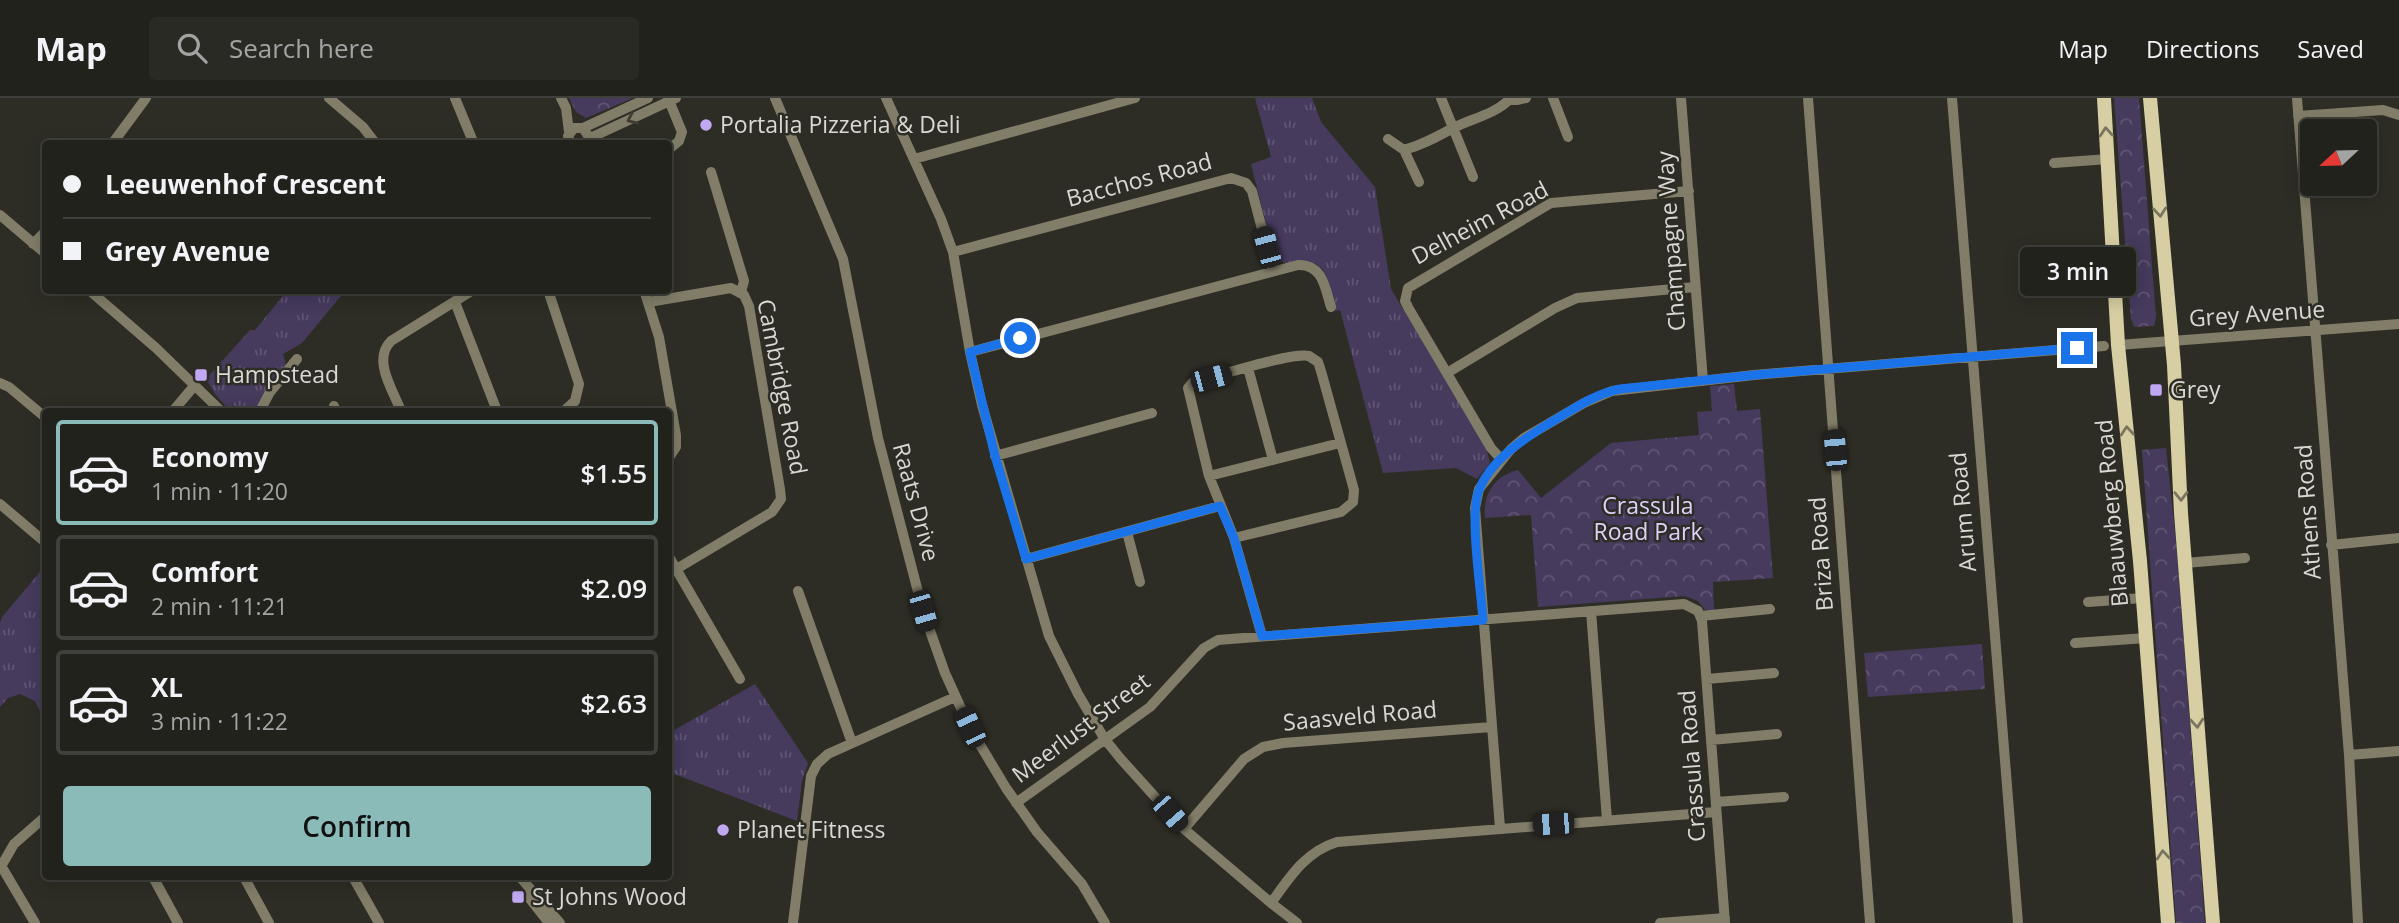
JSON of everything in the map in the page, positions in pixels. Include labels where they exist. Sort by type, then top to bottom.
[{"type":"main road","name":"Blaauwberg Road","points":[[2104,98],[2108,159],[2111,346],[2143,598],[2168,923]]},
{"type":"main road","points":[[2150,98],[2172,341],[2185,563],[2213,923]]},
{"type":"street","points":[[115,140],[146,98]]},
{"type":"street","points":[[329,98],[363,127],[373,140]]},
{"type":"street","points":[[455,98],[472,140]]},
{"type":"street","points":[[581,137],[648,98]]},
{"type":"street","name":"Raats Drive","points":[[775,98],[843,259],[881,451],[929,632],[955,697],[979,745],[1037,832],[1082,884],[1105,923]]},
{"type":"street","points":[[886,98],[941,219],[953,252],[970,352],[995,456],[1049,636],[1104,738],[1184,830],[1297,923]]},
{"type":"street","points":[[914,159],[1135,98]]},
{"type":"street","points":[[1441,98],[1473,177]]},
{"type":"street","points":[[1404,150],[1435,139],[1453,128],[1492,112],[1508,100],[1526,98]]},
{"type":"street","points":[[1553,98],[1568,137]]},
{"type":"street","name":"Champagne Way","points":[[1681,98],[1703,381]]},
{"type":"street","name":"Briza Road","points":[[1808,98],[1870,923]]},
{"type":"street","name":"Arum Road","points":[[1952,98],[2018,923]]},
{"type":"street","name":"Athens Road","points":[[2297,98],[2349,755],[2358,923]]},
{"type":"street","points":[[581,137],[671,99],[682,132],[680,141],[672,147]]},
{"type":"street","points":[[564,103],[581,137]]},
{"type":"street","points":[[2298,116],[2383,110],[2399,115]]},
{"type":"street","points":[[1388,139],[1404,150],[1419,182]]},
{"type":"street","points":[[2054,163],[2108,159]]},
{"type":"street","points":[[711,172],[744,281],[741,292]]},
{"type":"street","name":"Bacchos Road","points":[[953,252],[1231,178],[1246,183],[1252,191],[1273,271]]},
{"type":"street","name":"Delheim Road","points":[[1501,459],[1491,448],[1405,301],[1408,288],[1551,203],[1689,191]]},
{"type":"street","points":[[0,215],[42,251]]},
{"type":"street","points":[[33,244],[42,235]]},
{"type":"street","points":[[970,352],[1298,265],[1311,266],[1320,273],[1331,307]]},
{"type":"street","points":[[1447,373],[1555,308],[1577,298],[1695,287]]},
{"type":"street","name":"Cambridge Road","points":[[649,302],[731,288],[741,292],[749,306],[780,499],[777,508],[765,518],[673,572]]},
{"type":"street","points":[[93,294],[218,408]]},
{"type":"street","points":[[400,408],[384,367],[384,351],[391,341],[467,294]]},
{"type":"street","points":[[549,294],[579,384],[575,401],[567,408]]},
{"type":"street","points":[[646,294],[659,337],[671,408]]},
{"type":"street","points":[[455,302],[496,408]]},
{"type":"street","name":"Grey Avenue","points":[[1500,828],[1490,727],[1475,508],[1479,489],[1501,459],[1524,438],[1604,393],[1620,389],[1971,356],[2399,324]]},
{"type":"street","points":[[1234,538],[1340,512],[1353,502],[1354,490],[1321,371],[1313,357],[1300,355],[1192,383],[1188,388],[1209,476],[1234,538],[1262,636]]},
{"type":"street","points":[[262,408],[270,392],[297,359]]},
{"type":"street","points":[[1248,368],[1273,460]]},
{"type":"street","points":[[0,383],[9,387],[42,415]]},
{"type":"street","points":[[176,408],[195,385]]},
{"type":"street","points":[[672,412],[676,435],[676,447],[672,453]]},
{"type":"street","points":[[995,456],[1152,413]]},
{"type":"street","points":[[1209,476],[1340,443]]},
{"type":"street","points":[[0,504],[42,540]]},
{"type":"street","points":[[1026,559],[1220,506]]},
{"type":"street","points":[[1127,533],[1140,582]]},
{"type":"street","points":[[2331,545],[2399,538]]},
{"type":"street","points":[[2185,563],[2245,558]]},
{"type":"street","points":[[673,572],[740,679]]},
{"type":"street","points":[[798,591],[852,743]]},
{"type":"street","points":[[2088,602],[2143,598]]},
{"type":"street","name":"Meerlust Street","points":[[1016,803],[1150,707],[1204,648],[1226,639],[1684,604],[1698,612],[1770,609]]},
{"type":"street","points":[[1591,611],[1607,820]]},
{"type":"street","name":"Crassula Road","points":[[1698,612],[1707,678],[1725,920]]},
{"type":"street","points":[[2075,643],[2146,638]]},
{"type":"street","points":[[1707,678],[1774,673]]},
{"type":"street","points":[[793,923],[812,772],[824,757],[955,697]]},
{"type":"street","name":"Saasveld Road","points":[[1184,830],[1244,759],[1263,747],[1283,743],[1490,727]]},
{"type":"street","points":[[1711,740],[1777,734]]},
{"type":"street","points":[[2349,755],[2399,751]]},
{"type":"street","points":[[1271,903],[1300,863],[1330,845],[1349,840],[1607,820],[1784,797]]},
{"type":"street","points":[[0,851],[14,844],[42,820]]},
{"type":"street","points":[[14,844],[1,866],[35,923]]},
{"type":"street","points":[[155,880],[178,923]]},
{"type":"street","points":[[246,880],[270,923]]},
{"type":"street","points":[[356,880],[379,923]]},
{"type":"street","points":[[516,880],[549,923]]},
{"type":"street","points":[[523,880],[560,923]]},
{"type":"street","points":[[0,881],[14,890]]},
{"type":"street","points":[[1660,923],[1725,920]]},
{"type":"green space","points":[[569,98],[633,98],[586,118],[576,112]]},
{"type":"green space","points":[[1255,98],[1312,98],[1321,122],[1375,187],[1391,289],[1486,447],[1490,463],[1477,479],[1456,468],[1383,473],[1340,310],[1335,311],[1324,272],[1312,263],[1285,263],[1274,255],[1251,164],[1271,157]]},
{"type":"green space","points":[[2114,98],[2139,98],[2156,317],[2154,326],[2134,327],[2131,319]]},
{"type":"green space","points":[[285,294],[343,294],[302,343],[283,354],[286,365],[259,408],[227,408],[206,379],[250,330],[255,330]]},
{"type":"green space","name":"Crassula Road Park","points":[[1734,384],[1737,411],[1760,409],[1773,578],[1713,582],[1714,610],[1705,610],[1698,601],[1685,596],[1538,607],[1531,515],[1485,518],[1488,494],[1496,481],[1518,470],[1541,498],[1611,443],[1699,435],[1697,412],[1712,411],[1710,386]]},
{"type":"green space","points":[[2166,448],[2176,541],[2205,923],[2176,923],[2142,450]]},
{"type":"green space","points":[[42,570],[42,716],[35,701],[20,694],[8,698],[0,707],[2,617]]},
{"type":"green space","points":[[1982,644],[1985,689],[1868,697],[1864,653]]},
{"type":"green space","points":[[755,684],[808,763],[802,781],[797,821],[672,773],[672,731]]},
{"type":"place","name":"Portalia Pizzeria & Deli","points":[[706,125]]},
{"type":"place","name":"Hampstead","points":[[201,375]]},
{"type":"place","name":"Grey","points":[[2156,390]]},
{"type":"place","name":"Planet Fitness","points":[[723,830]]},
{"type":"place","name":"St Johns Wood","points":[[518,897]]},
{"type":"route","points":[[1020,338],[970,352],[995,456],[1026,559],[1220,506],[1234,538],[1262,636],[1483,620],[1475,508],[1479,489],[1501,459],[1524,438],[1604,393],[1754,375],[2077,348]]}]
